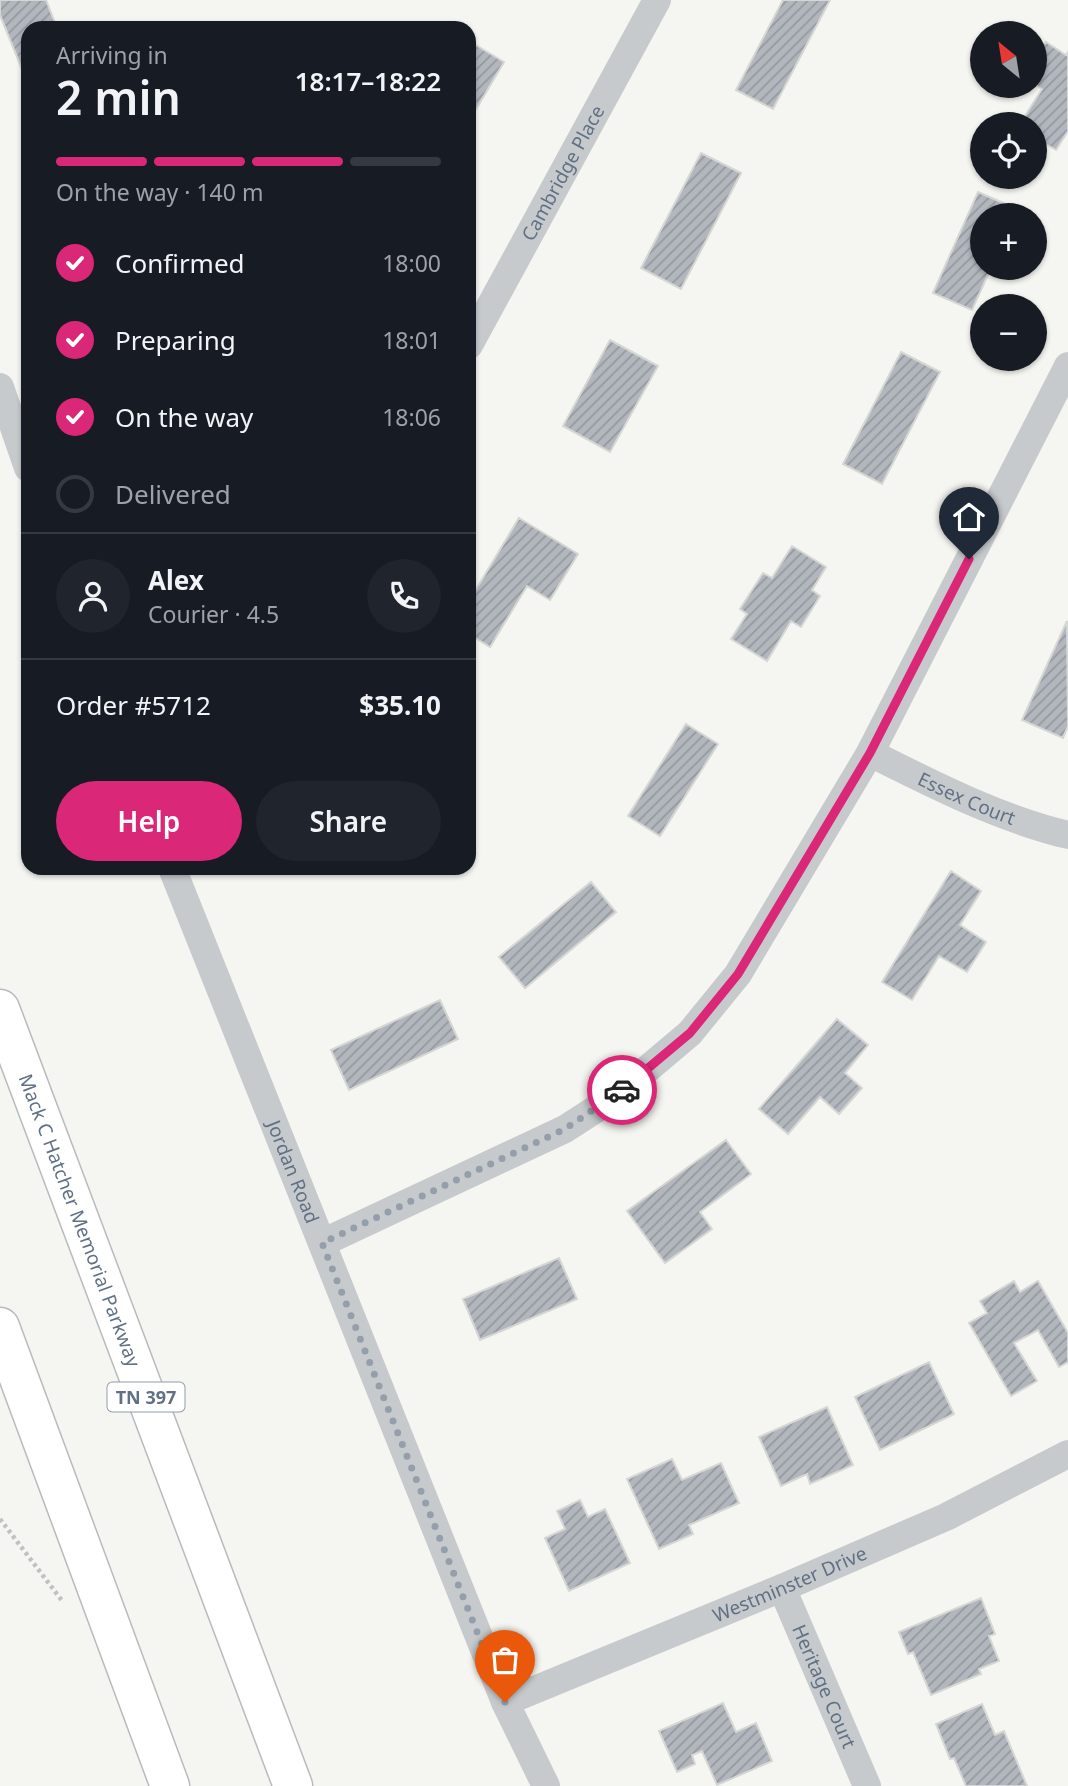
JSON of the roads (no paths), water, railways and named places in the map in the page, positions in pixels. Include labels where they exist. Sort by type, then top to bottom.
[{"type":"highway","name":"Mack C Hatcher Memorial Parkway","points":[[0,1009],[293,1786]]},
{"type":"highway","points":[[0,1327],[170,1786]]},
{"type":"street","name":"Cambridge Place","points":[[476,332],[657,0]]},
{"type":"street","points":[[322,1243],[565,1129],[613,1098],[690,1033],[738,974],[870,753],[1068,366]]},
{"type":"street","points":[[0,387],[21,448]]},
{"type":"street","name":"Essex Court","points":[[870,753],[951,793],[1031,826],[1068,835]]},
{"type":"street","name":"Jordan Road","points":[[175,875],[505,1702],[546,1786]]},
{"type":"street","name":"Westminster Drive","points":[[505,1702],[946,1517],[1068,1454]]},
{"type":"street","name":"Heritage Court","points":[[782,1588],[867,1786]]}]
